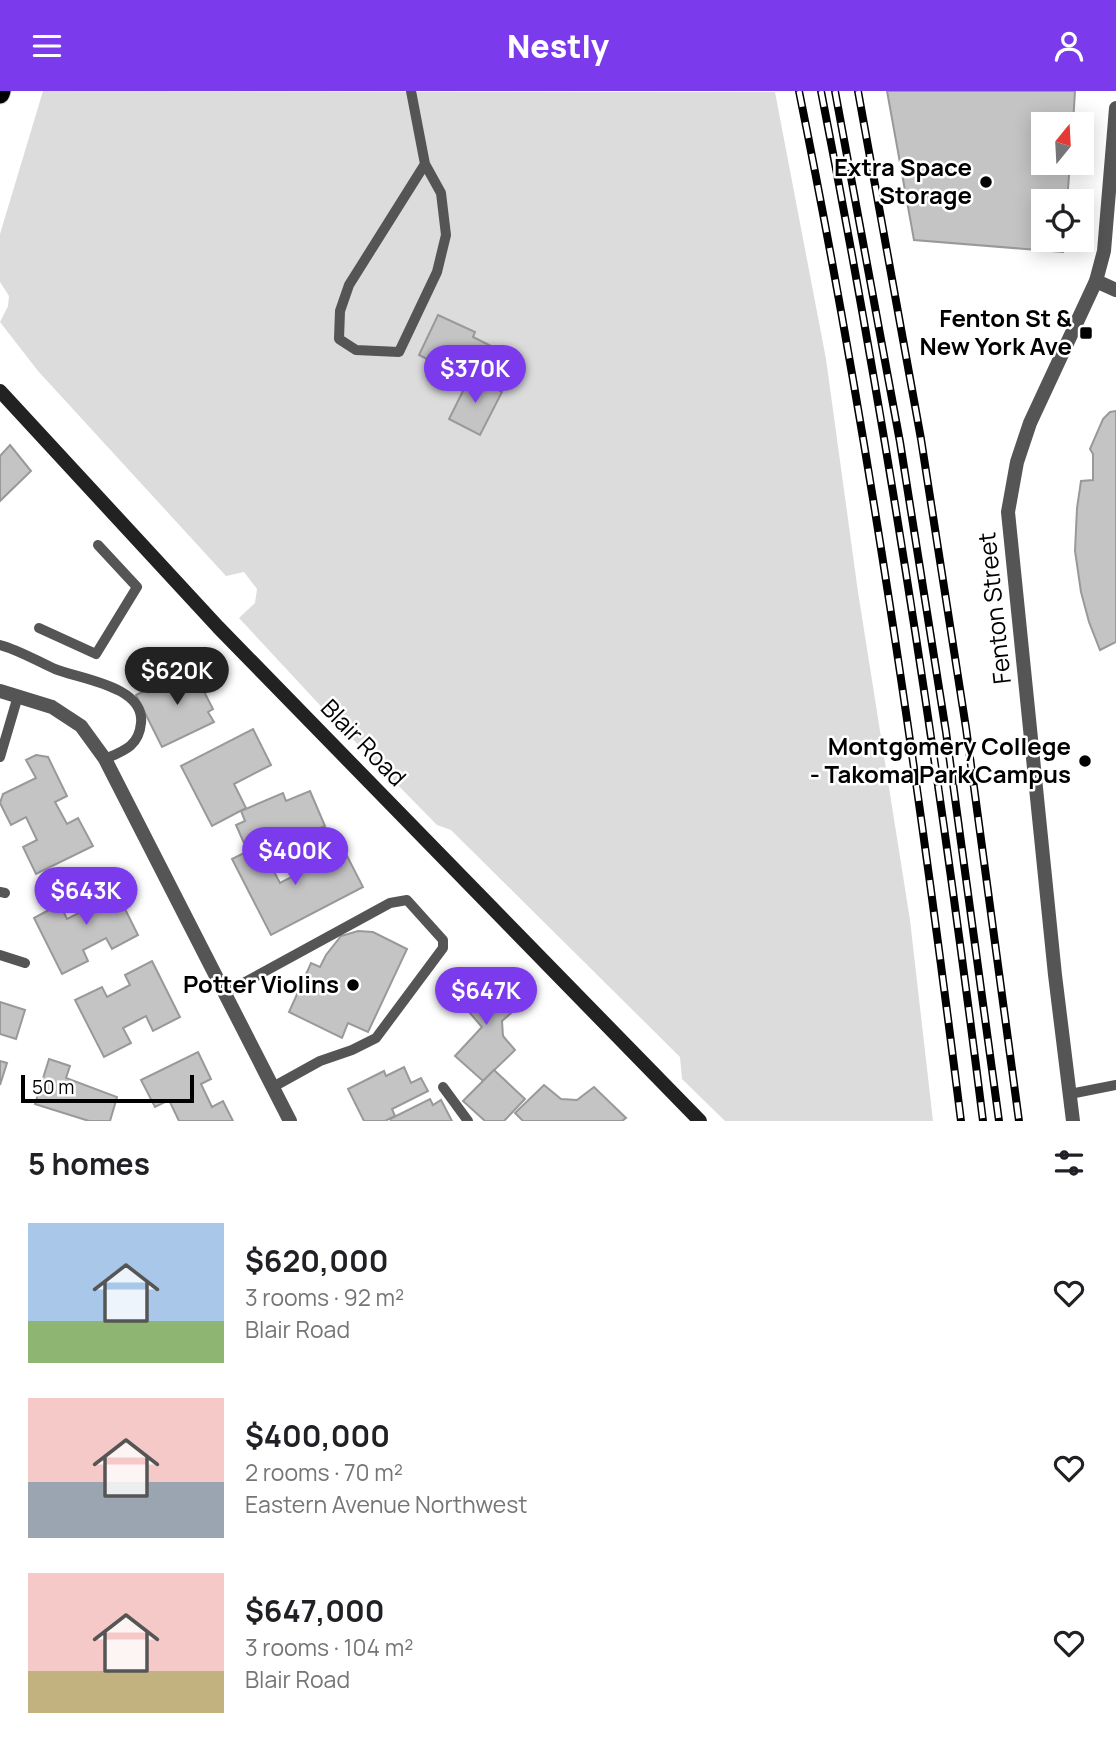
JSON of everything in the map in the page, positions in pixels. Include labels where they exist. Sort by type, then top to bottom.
[{"type":"main road","name":"Blair Road","points":[[0,391],[228,637],[700,1121]]},
{"type":"street","name":"Fenton Street","points":[[1073,1121],[1008,512],[1017,462],[1030,423],[1096,281],[1104,251],[1116,108]]},
{"type":"street","points":[[1096,281],[1116,290]]},
{"type":"street","points":[[0,691],[52,707],[81,726],[105,759],[290,1121]]},
{"type":"lane","points":[[411,91],[425,164],[442,193],[446,235],[438,272],[399,352],[356,350],[339,339],[340,311],[349,285],[425,164]]},
{"type":"lane","points":[[39,628],[96,654],[137,587],[98,545]]},
{"type":"lane","points":[[0,645],[58,670],[119,690],[133,701],[142,719],[139,735],[127,750],[105,759]]},
{"type":"lane","points":[[0,757],[19,696]]},
{"type":"lane","points":[[225,993],[390,903],[407,900],[443,940],[443,949],[376,1038],[320,1061],[273,1087]]},
{"type":"lane","points":[[0,955],[24,963]]},
{"type":"lane","points":[[1070,1094],[1116,1085]]},
{"type":"lane","points":[[443,1087],[468,1121]]},
{"type":"shaded area","points":[[43,91],[775,92],[826,359],[858,592],[910,920],[933,1121],[725,1121],[682,1079],[680,1057],[451,830],[437,825],[239,618],[255,603],[257,589],[244,572],[226,576],[38,371],[0,322],[8,306],[9,296],[0,282],[0,234]]},
{"type":"building","name":"Extra Space Storage","points":[[887,91],[1075,91],[1074,112],[1031,112],[1031,175],[1069,175],[1068,189],[1031,189],[1031,249],[914,240]]},
{"type":"building","points":[[438,315],[475,332],[473,337],[497,349],[483,380],[459,368],[457,374],[419,355]]},
{"type":"building","points":[[471,375],[502,392],[480,435],[449,419]]},
{"type":"building","points":[[1116,411],[1116,642],[1100,650],[1081,592],[1075,551],[1077,508],[1081,481],[1093,480],[1093,454],[1090,449],[1103,419],[1110,412]]},
{"type":"building","points":[[10,445],[31,471],[0,501],[0,456]]},
{"type":"building","points":[[192,668],[213,709],[208,712],[214,722],[162,747],[136,695]]},
{"type":"building","points":[[253,729],[271,765],[234,784],[246,808],[212,826],[181,766]]},
{"type":"building","points":[[36,755],[48,757],[67,796],[55,802],[67,824],[78,818],[93,846],[36,874],[23,847],[37,840],[26,817],[11,825],[0,803],[3,794],[36,778],[26,760]]},
{"type":"building","points":[[310,791],[325,826],[263,852],[260,845],[247,850],[236,825],[245,821],[241,811],[283,793],[286,801]]},
{"type":"building","points":[[260,845],[280,883],[344,850],[363,887],[271,935],[232,859]]},
{"type":"building","points":[[110,879],[138,935],[112,949],[106,938],[83,950],[88,961],[62,974],[34,918],[60,904],[67,919],[91,907],[83,893]]},
{"type":"building","points":[[358,931],[373,932],[407,949],[368,1032],[348,1023],[342,1038],[289,1012],[311,963],[320,967],[341,936]]},
{"type":"building","points":[[152,961],[180,1017],[153,1031],[146,1016],[123,1028],[131,1043],[104,1057],[75,1000],[102,987],[107,997],[130,985],[125,975]]},
{"type":"building","points":[[483,973],[517,1008],[502,1021],[503,1036],[515,1050],[483,1081],[455,1056],[482,1027],[457,998]]},
{"type":"building","points":[[0,1002],[25,1010],[16,1039],[0,1034]]},
{"type":"building","points":[[198,1052],[211,1079],[201,1084],[212,1107],[223,1101],[233,1121],[179,1121],[169,1100],[155,1107],[141,1080]]},
{"type":"building","points":[[49,1059],[70,1066],[66,1078],[117,1097],[110,1121],[89,1121],[35,1104]]},
{"type":"building","points":[[0,1061],[7,1063],[0,1085]]},
{"type":"building","points":[[404,1067],[411,1083],[421,1078],[428,1091],[392,1109],[395,1116],[385,1121],[364,1121],[348,1089],[384,1071],[386,1076]]},
{"type":"building","points":[[494,1070],[525,1099],[504,1121],[485,1121],[463,1101]]},
{"type":"building","points":[[544,1085],[561,1099],[577,1100],[594,1087],[626,1118],[622,1121],[523,1121],[515,1113]]},
{"type":"building","points":[[430,1099],[433,1105],[441,1100],[452,1121],[391,1121],[390,1119]]},
{"type":"railway","points":[[799,91],[847,347],[890,605],[961,1121]]},
{"type":"railway","points":[[821,91],[869,347],[911,604],[983,1121]]},
{"type":"railway","points":[[835,91],[900,442],[946,732],[999,1121]]},
{"type":"railway","points":[[858,91],[921,439],[966,728],[1019,1121]]},
{"type":"place","name":"Extra Space Storage","points":[[986,182]]},
{"type":"place","name":"Fenton St & New York Ave","points":[[1086,333]]},
{"type":"place","name":"Montgomery College - Takoma Park Campus","points":[[1085,761]]},
{"type":"place","name":"Potter Violins","points":[[353,985]]}]
